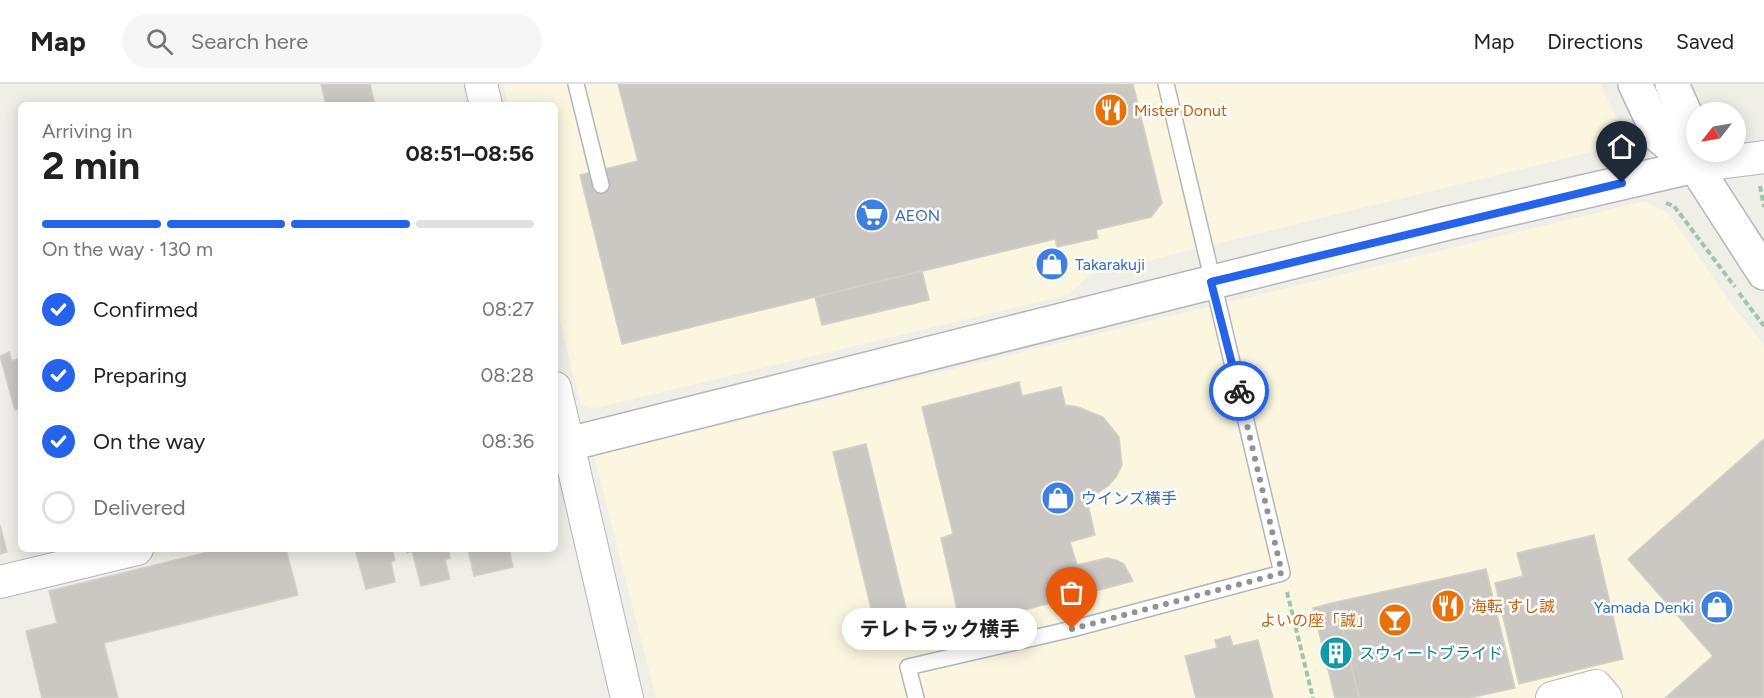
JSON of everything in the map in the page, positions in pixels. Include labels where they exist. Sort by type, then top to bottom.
[{"type":"street","points":[[481,84],[485,102]]},
{"type":"street","points":[[1635,84],[1660,137],[1695,166],[1764,273]]},
{"type":"street","points":[[1672,84],[1691,126],[1695,166]]},
{"type":"street","points":[[562,446],[1211,282],[1695,166],[1762,168]]},
{"type":"street","points":[[558,413],[562,446],[627,698]]},
{"type":"street","points":[[0,582],[125,552]]},
{"type":"street","points":[[1552,698],[1596,686],[1606,698]]},
{"type":"lane","points":[[576,84],[600,185]]},
{"type":"lane","points":[[916,698],[908,667],[1072,629],[1282,573],[1211,282],[1166,84]]},
{"type":"path","points":[[1762,168],[1764,207]]},
{"type":"path","points":[[1662,202],[1674,206],[1764,326]]},
{"type":"path","points":[[1282,573],[1313,698]]},
{"type":"shaded area","points":[[503,84],[1600,84],[1624,132],[1616,146],[1090,275],[1068,295],[591,409],[580,403],[558,312],[558,102],[507,102]]},
{"type":"shaded area","points":[[1645,201],[1668,213],[1733,306],[1764,345],[1764,698],[656,698],[594,456]]},
{"type":"building","points":[[321,84],[370,84],[374,102],[325,102]]},
{"type":"building","name":"AEON","points":[[618,84],[1133,84],[1162,203],[1151,217],[1096,230],[1098,238],[1057,247],[1055,239],[622,344],[580,175],[638,161]]},
{"type":"building","name":"Takarakuji","points":[[1058,255],[1061,269],[1047,272],[1044,259]]},
{"type":"building","points":[[922,271],[929,300],[822,325],[815,297]]},
{"type":"building","points":[[9,352],[12,361],[18,359],[18,409],[15,410],[0,356]]},
{"type":"building","points":[[1019,382],[1022,396],[1061,387],[1065,405],[1078,407],[1103,417],[1119,437],[1122,465],[1116,477],[1108,486],[1087,500],[1095,535],[1070,542],[1077,565],[1107,558],[1116,560],[1124,564],[1133,581],[961,627],[941,538],[953,534],[922,407]]},
{"type":"building","name":"Yamada Denki","points":[[1764,439],[1764,698],[1665,698],[1713,656],[1628,559]]},
{"type":"building","points":[[866,444],[908,617],[875,625],[833,452]]},
{"type":"building","points":[[0,525],[7,552],[0,554]]},
{"type":"building","points":[[1594,535],[1623,659],[1519,684],[1495,583],[1523,576],[1517,553]]},
{"type":"building","points":[[208,552],[287,552],[298,595],[104,643],[118,698],[42,698],[26,631],[57,623],[49,591]]},
{"type":"building","points":[[356,552],[393,552],[395,560],[391,562],[395,582],[366,589]]},
{"type":"building","points":[[412,552],[449,552],[450,558],[445,560],[450,579],[421,586]]},
{"type":"building","points":[[469,552],[510,552],[513,567],[474,576]]},
{"type":"building","points":[[1486,569],[1515,688],[1470,698],[1359,698],[1336,602]]},
{"type":"building","name":"スウィートブライド","points":[[1336,602],[1359,698],[1335,698],[1313,608]]},
{"type":"building","points":[[1230,636],[1233,646],[1258,640],[1273,698],[1196,698],[1185,656],[1217,648],[1215,640]]},
{"type":"way so far","points":[[1072,629],[1282,573],[1239,391]]},
{"type":"place","name":"Mister Donut","points":[[1111,110]]},
{"type":"place","name":"AEON","points":[[872,215]]},
{"type":"place","name":"Takarakuji","points":[[1052,264]]},
{"type":"place","name":"ウインズ横手","points":[[1058,498]]},
{"type":"place","name":"海転 すし誠","points":[[1448,606]]},
{"type":"place","name":"Yamada Denki","points":[[1717,607]]},
{"type":"place","name":"よいの座「誠」","points":[[1395,620]]},
{"type":"place","name":"テレトラック横手","points":[[1072,629]]},
{"type":"place","name":"スウィートブライド","points":[[1336,653]]},
{"type":"route","points":[[1239,391],[1211,282],[1444,224],[1622,183]]}]
